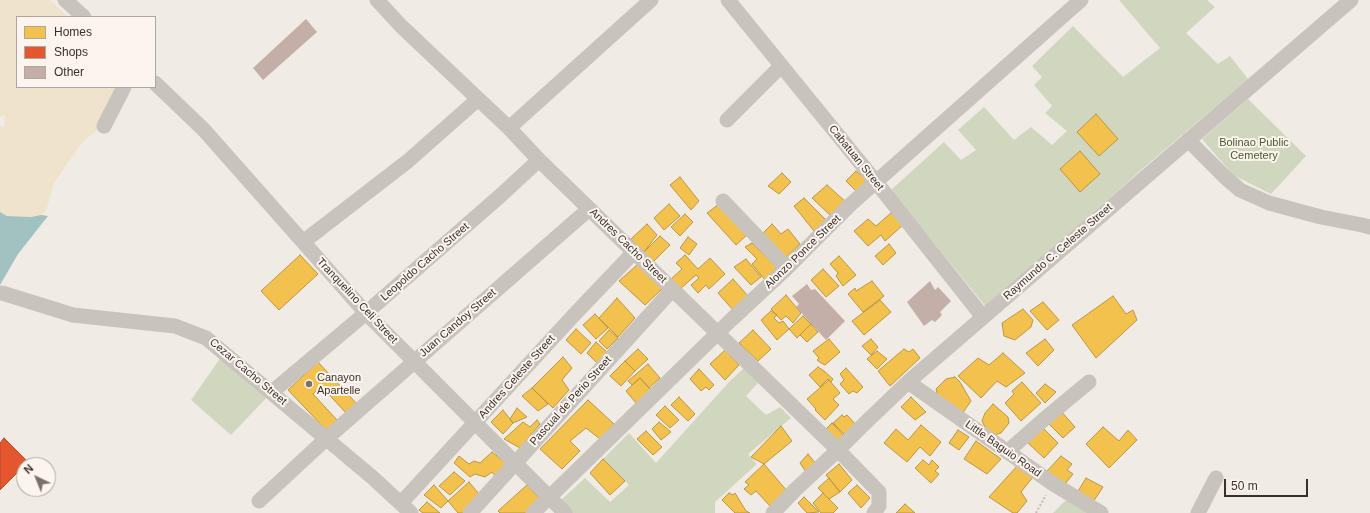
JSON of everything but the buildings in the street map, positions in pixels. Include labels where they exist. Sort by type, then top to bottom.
[{"type":"street","points":[[65,0],[83,16]]},
{"type":"street","name":"Andres Cacho Street","points":[[377,0],[401,26],[508,128],[717,334],[838,450],[879,492],[879,506],[874,513]]},
{"type":"street","points":[[508,128],[651,0]]},
{"type":"street","name":"Cabatuan Street","points":[[728,0],[876,182],[983,317]]},
{"type":"street","name":"Alonzo Ponce Street","points":[[533,513],[852,204],[1081,0]]},
{"type":"street","name":"Raymundo C. Celeste Street","points":[[773,513],[908,382],[1351,0]]},
{"type":"street","points":[[727,120],[781,66]]},
{"type":"street","name":"Tranquelino Celi Street","points":[[156,84],[204,130],[366,313],[565,513]]},
{"type":"street","points":[[104,126],[123,88]]},
{"type":"street","points":[[303,242],[408,161],[477,100]]},
{"type":"street","points":[[1188,140],[1240,190],[1269,203],[1321,218],[1362,225],[1370,228]]},
{"type":"street","name":"Leopoldo Cacho Street","points":[[272,392],[366,313],[539,160]]},
{"type":"street","points":[[723,201],[787,268]]},
{"type":"street","name":"Juan Candoy Street","points":[[258,501],[414,361],[589,209]]},
{"type":"street","name":"Andres Celeste Street","points":[[406,508],[476,422],[634,252]]},
{"type":"street","name":"Pascual de Perio Street","points":[[470,513],[672,290]]},
{"type":"street","name":"Cezar Cacho Street","points":[[2,293],[73,315],[175,326],[206,338],[327,438],[406,508]]},
{"type":"street","name":"Little Baguio Road","points":[[908,382],[1052,483],[1101,513]]},
{"type":"street","points":[[1007,452],[1089,382]]},
{"type":"street","points":[[1198,513],[1216,478]]},
{"type":"path","points":[[1036,513],[1052,483]]},
{"type":"green space","points":[[1119,0],[1207,0],[1215,7],[1186,33],[1218,64],[1230,56],[1248,79],[1148,164],[986,307],[891,190],[944,142],[961,160],[976,150],[958,130],[984,107],[1014,140],[1031,127],[1052,145],[1067,131],[1045,113],[1052,106],[1034,85],[1042,77],[1032,66],[1073,26],[1123,77],[1160,48]]},
{"type":"green space","name":"Bolinao Public Cemetery","points":[[1248,99],[1306,156],[1271,194],[1233,175],[1202,139]]},
{"type":"green space","points":[[224,353],[272,392],[231,435],[191,400]]},
{"type":"green space","points":[[744,368],[759,382],[746,396],[766,415],[780,407],[791,418],[748,454],[757,464],[715,502],[715,513],[571,513],[559,502],[585,478],[610,502],[629,485],[603,459],[629,433],[656,463],[730,381]]},
{"type":"green space","points":[[1067,499],[1101,513],[1053,513]]},
{"type":"sand","points":[[0,0],[50,0],[67,16],[16,16],[16,88],[124,88],[104,126],[83,141],[54,183],[46,211],[41,215],[31,217],[7,216],[0,212],[0,126],[4,127],[5,115],[0,117]]},
{"type":"water","points":[[0,212],[7,216],[48,216],[18,254],[0,285]]},
{"type":"place","name":"Canayon Apartelle","points":[[309,384]]}]
